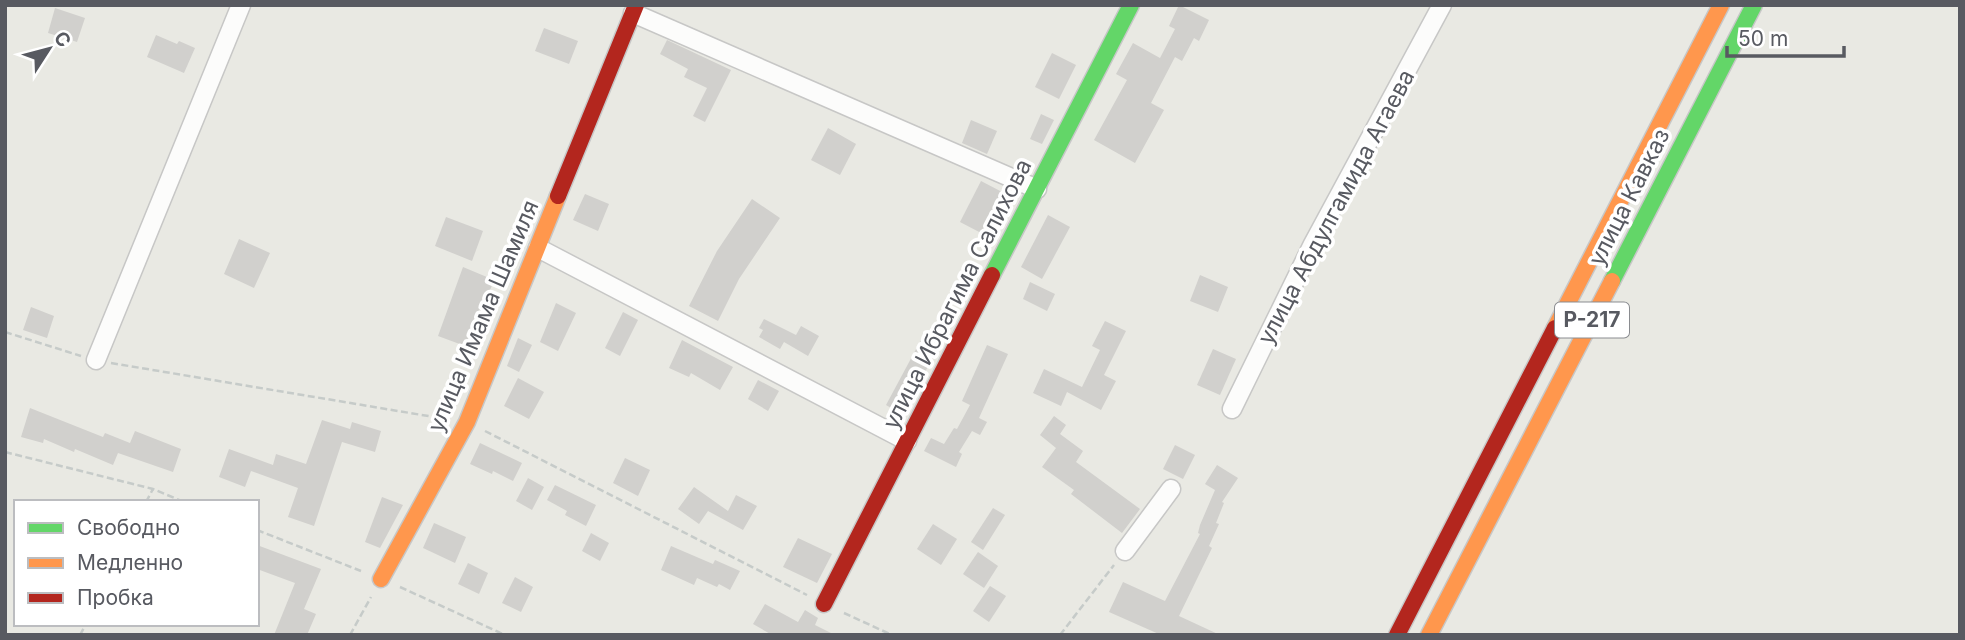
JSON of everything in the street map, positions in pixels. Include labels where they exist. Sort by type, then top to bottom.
[{"type":"main road","name":"улица Ибрагима Салихова","points":[[824,604],[1131,5]]},
{"type":"main road","name":"улица Кавказ","points":[[1396,635],[1721,5]]},
{"type":"main road","name":"улица Кавказ","points":[[1429,635],[1754,5]]},
{"type":"main road","name":"улица Имама Шамиля","points":[[381,579],[467,422],[635,9]]},
{"type":"street","points":[[96,360],[242,5]]},
{"type":"street","name":"улица Абдулгамида Агаева","points":[[1232,409],[1312,244],[1442,5]]},
{"type":"street","points":[[635,9],[1037,189]]},
{"type":"street","points":[[538,248],[907,441]]},
{"type":"street","points":[[1125,551],[1171,489]]},
{"type":"path","points":[[5,452],[153,489],[179,500]]},
{"type":"path","points":[[147,500],[153,489]]},
{"type":"path","points":[[1060,635],[1125,551]]},
{"type":"path","points":[[350,635],[381,579]]},
{"type":"building","points":[[1179,5],[1209,20],[1199,41],[1194,38],[1182,61],[1175,57],[1151,103],[1164,110],[1135,163],[1094,140],[1127,80],[1116,74],[1133,43],[1160,58],[1175,29],[1169,26]]},
{"type":"building","points":[[55,8],[85,18],[77,42],[48,33]]},
{"type":"building","points":[[544,28],[578,41],[569,64],[535,51]]},
{"type":"building","points":[[156,35],[195,48],[184,73],[147,57]]},
{"type":"building","points":[[667,40],[731,70],[705,122],[693,116],[707,88],[684,77],[688,69],[660,54]]},
{"type":"building","points":[[1052,53],[1076,65],[1059,99],[1035,87]]},
{"type":"building","points":[[1041,114],[1054,120],[1042,144],[1030,139]]},
{"type":"building","points":[[971,120],[997,131],[987,154],[962,143]]},
{"type":"building","points":[[828,128],[856,144],[840,175],[811,160]]},
{"type":"building","points":[[981,181],[1004,193],[983,234],[960,222]]},
{"type":"building","points":[[585,194],[609,204],[598,231],[573,220]]},
{"type":"building","points":[[752,199],[780,218],[739,279],[718,321],[689,306],[717,251]]},
{"type":"building","points":[[1048,215],[1070,227],[1042,279],[1021,267]]},
{"type":"building","points":[[446,217],[483,231],[472,261],[435,246]]},
{"type":"building","points":[[239,239],[270,253],[254,288],[224,274]]},
{"type":"building","points":[[463,267],[494,280],[465,346],[438,336]]},
{"type":"building","points":[[1200,275],[1228,287],[1218,312],[1190,301]]},
{"type":"building","points":[[1030,282],[1055,294],[1047,311],[1023,299]]},
{"type":"building","points":[[556,303],[576,313],[558,351],[540,342]]},
{"type":"building","points":[[31,307],[54,316],[47,338],[23,330]]},
{"type":"building","points":[[623,312],[638,320],[620,356],[605,348]]},
{"type":"building","points":[[764,319],[796,335],[801,326],[819,336],[808,356],[784,342],[780,349],[759,337],[763,330],[759,328]]},
{"type":"building","points":[[1105,321],[1126,331],[1104,375],[1116,381],[1101,410],[1067,392],[1061,406],[1033,393],[1044,369],[1082,387],[1100,350],[1092,346]]},
{"type":"building","points":[[518,338],[532,345],[519,372],[507,366]]},
{"type":"building","points":[[922,338],[938,347],[903,415],[886,405]]},
{"type":"building","points":[[682,340],[733,367],[720,390],[691,373],[689,377],[669,368]]},
{"type":"building","points":[[987,345],[1008,354],[979,418],[987,422],[980,435],[972,431],[959,452],[962,454],[956,467],[924,451],[931,438],[944,444],[954,428],[957,429],[970,405],[962,401]]},
{"type":"building","points":[[1213,349],[1236,359],[1220,395],[1197,385]]},
{"type":"building","points":[[518,378],[544,392],[529,419],[504,406]]},
{"type":"building","points":[[758,380],[779,391],[768,411],[748,399]]},
{"type":"building","points":[[30,408],[103,437],[105,433],[130,443],[135,431],[181,449],[173,472],[118,453],[113,465],[44,439],[43,443],[21,437]]},
{"type":"building","points":[[1054,416],[1066,425],[1060,434],[1083,451],[1076,462],[1140,509],[1122,533],[1071,494],[1074,490],[1042,467],[1056,448],[1040,435]]},
{"type":"building","points":[[322,420],[350,429],[352,422],[381,431],[375,452],[342,442],[314,526],[288,517],[298,488],[251,471],[245,487],[219,477],[229,449],[273,465],[276,454],[306,464]]},
{"type":"building","points":[[480,443],[522,463],[513,481],[470,464]]},
{"type":"building","points":[[1175,445],[1195,455],[1183,479],[1163,469]]},
{"type":"building","points":[[625,458],[650,470],[638,496],[613,483]]},
{"type":"building","points":[[1217,465],[1238,478],[1222,502],[1224,503],[1216,523],[1219,524],[1209,546],[1212,548],[1179,616],[1220,635],[1161,635],[1109,612],[1123,582],[1165,601],[1200,534],[1200,525],[1215,490],[1205,484]]},
{"type":"building","points":[[528,478],[544,487],[532,510],[516,501]]},
{"type":"building","points":[[555,485],[596,505],[586,526],[565,515],[567,511],[547,500]]},
{"type":"building","points":[[694,487],[728,511],[736,495],[757,506],[743,530],[708,511],[699,524],[678,509]]},
{"type":"building","points":[[382,497],[403,505],[380,548],[365,542]]},
{"type":"building","points":[[993,508],[1005,515],[983,550],[971,542]]},
{"type":"building","points":[[434,523],[466,537],[455,563],[423,548]]},
{"type":"building","points":[[933,524],[957,539],[941,565],[917,549]]},
{"type":"building","points":[[591,533],[609,543],[600,561],[582,551]]},
{"type":"building","points":[[798,538],[832,554],[817,583],[783,567]]},
{"type":"building","points":[[259,546],[321,569],[304,609],[316,614],[307,635],[274,635],[295,583],[259,570]]},
{"type":"building","points":[[671,546],[713,564],[715,560],[740,571],[730,590],[697,578],[694,585],[661,570]]},
{"type":"building","points":[[978,552],[998,566],[984,588],[963,574]]},
{"type":"building","points":[[468,563],[488,573],[479,594],[458,584]]},
{"type":"building","points":[[515,577],[533,587],[521,612],[502,603]]},
{"type":"building","points":[[990,586],[1006,596],[989,622],[973,611]]},
{"type":"building","points":[[765,604],[798,622],[805,610],[818,618],[815,625],[835,635],[772,635],[753,624]]},
{"type":"traffic: fast","points":[[992,275],[1131,5]]},
{"type":"traffic: fast","points":[[1612,281],[1754,5]]},
{"type":"traffic: slow","points":[[1555,328],[1721,5]]},
{"type":"traffic: slow","points":[[381,579],[467,422],[558,196]]},
{"type":"traffic: slow","points":[[1429,635],[1612,281]]},
{"type":"traffic: jam","points":[[558,196],[636,5]]},
{"type":"traffic: jam","points":[[824,604],[992,275]]},
{"type":"traffic: jam","points":[[1397,635],[1555,328]]}]
